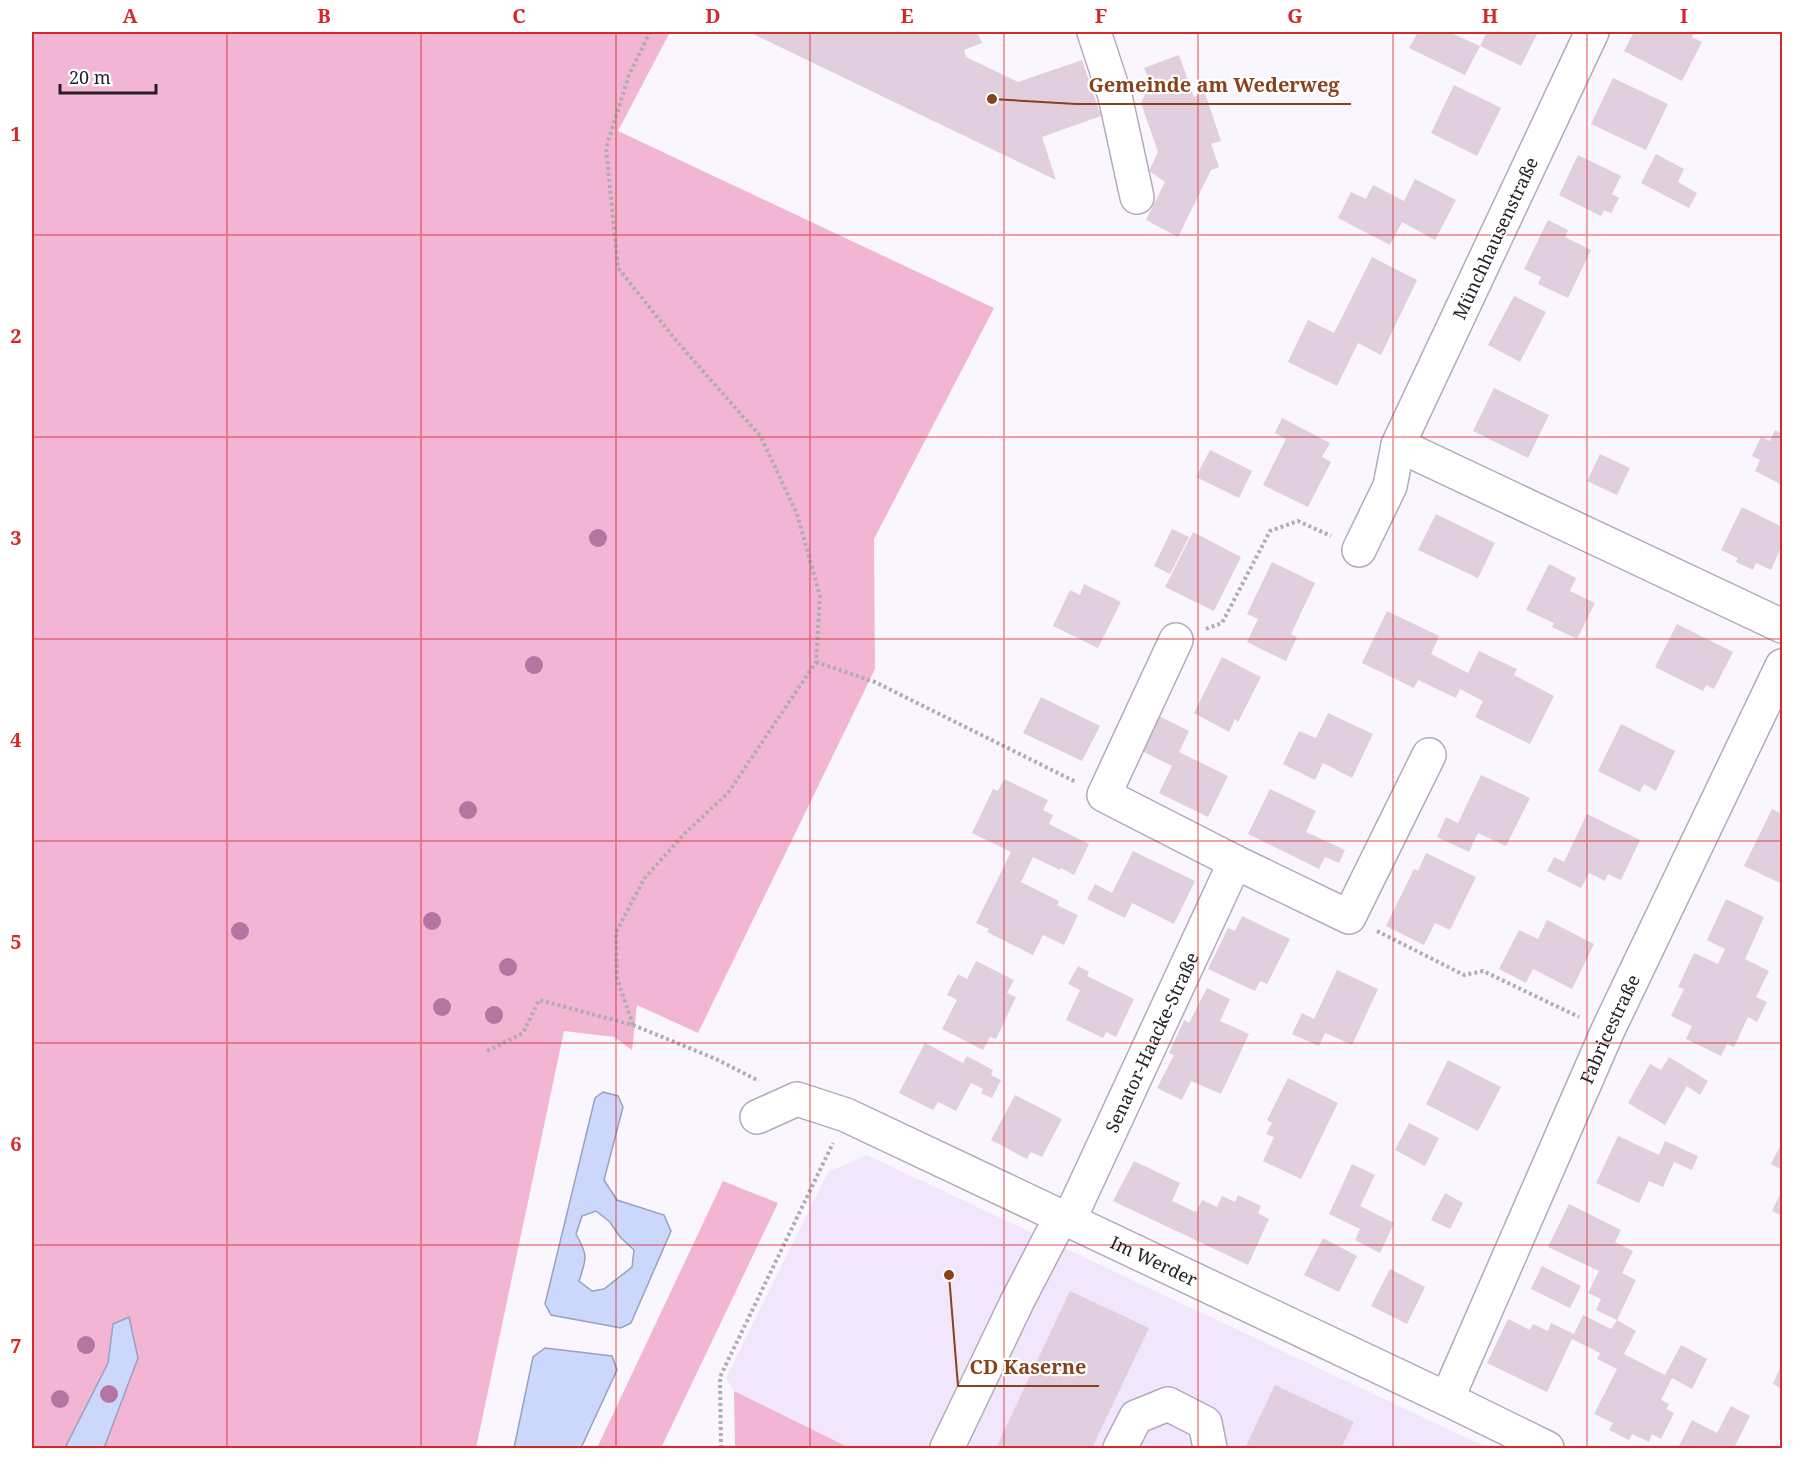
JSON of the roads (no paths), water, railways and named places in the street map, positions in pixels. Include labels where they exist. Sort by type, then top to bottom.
[{"type":"street","points":[[1094,32],[1115,96],[1137,197]]},
{"type":"street","name":"Münchhausenstraße","points":[[1359,550],[1390,486],[1398,445],[1592,32]]},
{"type":"street","points":[[1398,445],[1782,626]]},
{"type":"street","points":[[1176,640],[1104,795],[1234,862],[1349,917],[1429,755]]},
{"type":"street","name":"Fabricestraße","points":[[1447,1399],[1608,1030],[1782,666]]},
{"type":"street","name":"Senator-Haacke-Straße","points":[[947,1449],[1017,1302],[1065,1218],[1234,862]]},
{"type":"street","name":"Im Werder","points":[[757,1117],[797,1099],[846,1116],[1447,1399],[1548,1449]]},
{"type":"street","points":[[1120,1449],[1136,1417],[1168,1404],[1205,1423],[1210,1449]]},
{"type":"water","points":[[603,1092],[618,1096],[623,1107],[604,1180],[617,1200],[664,1215],[671,1231],[631,1323],[621,1328],[551,1315],[545,1304],[595,1098]],"holes":[[[596,1211],[610,1222],[620,1237],[634,1250],[632,1267],[604,1289],[592,1291],[579,1281],[585,1257],[576,1234],[582,1216]]]},
{"type":"water","points":[[129,1317],[138,1358],[104,1448],[65,1448],[108,1363],[113,1324]]},
{"type":"water","points":[[545,1348],[612,1356],[617,1370],[581,1448],[514,1448],[533,1357]]},
{"type":"place","name":"Gemeinde am Wederweg","points":[[992,99]]},
{"type":"place","name":"CD Kaserne","points":[[949,1275]]}]
